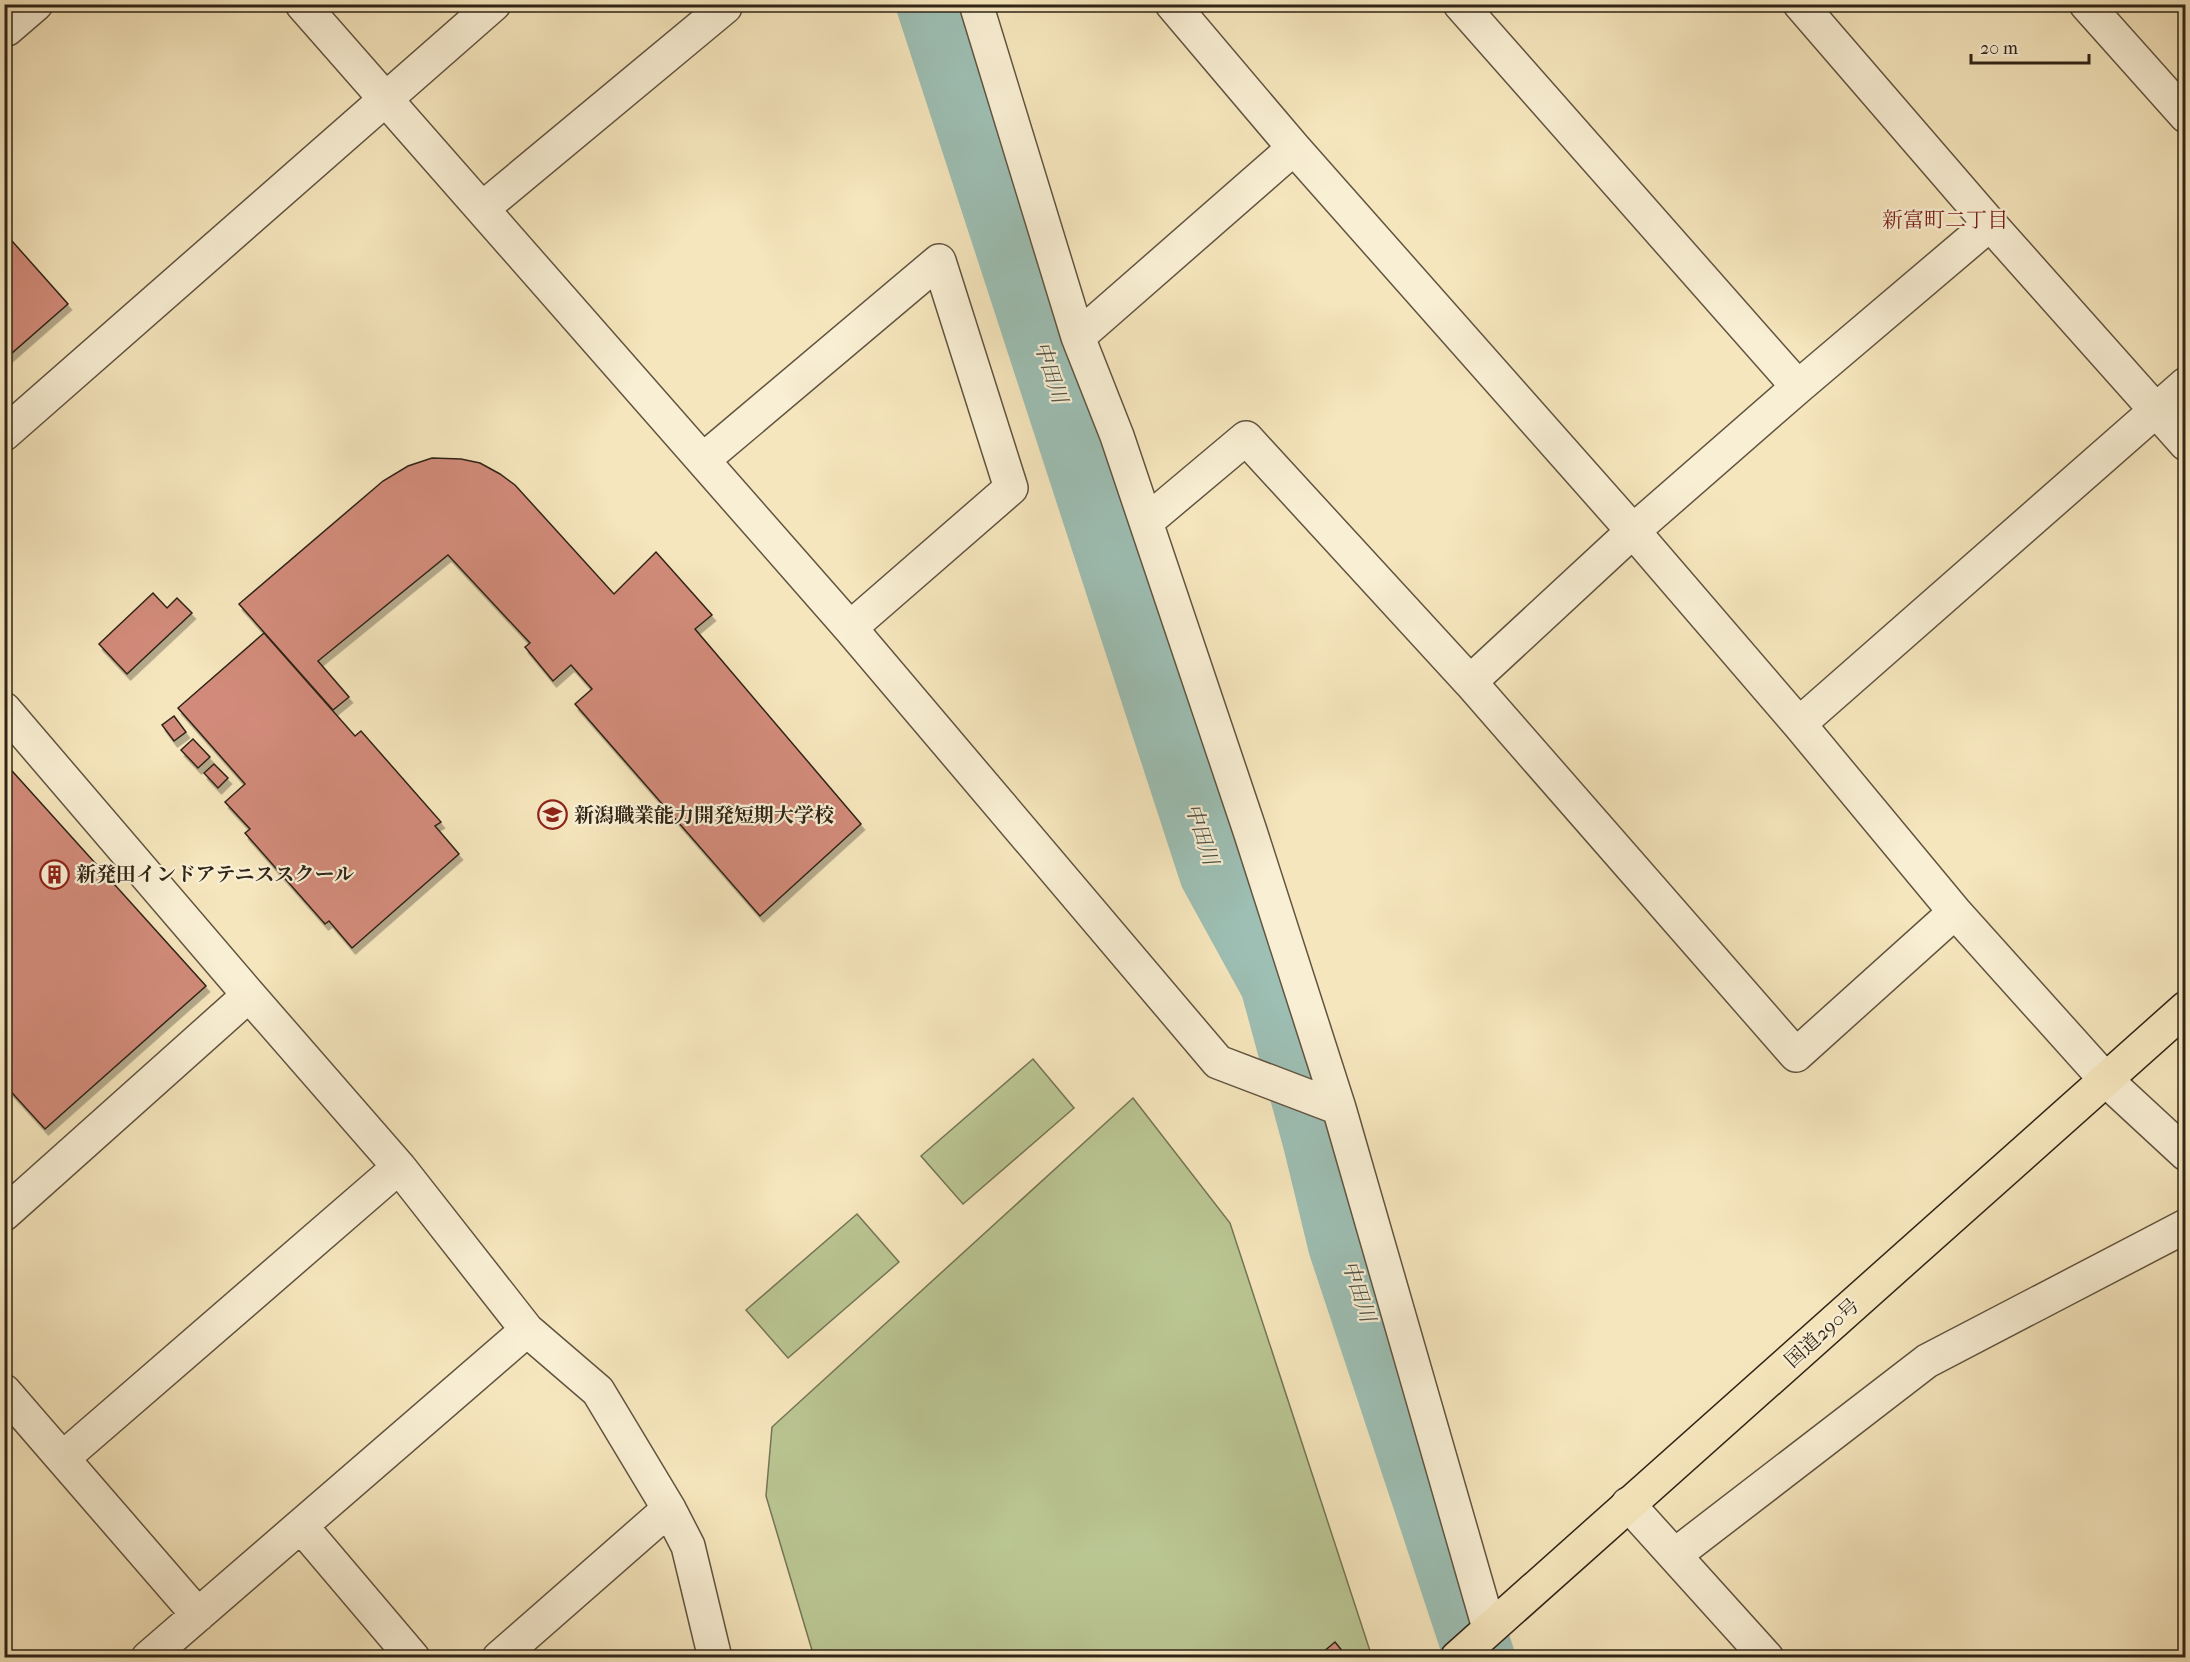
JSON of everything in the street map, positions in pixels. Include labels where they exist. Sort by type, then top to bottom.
[{"type":"highway","name":"国道290号","points":[[1458,1658],[2186,1008]]},
{"type":"street","points":[[4,27],[7,30],[36,4]]},
{"type":"street","points":[[302,4],[850,628],[1218,1062],[1340,1108]]},
{"type":"street","points":[[4,434],[495,4]]},
{"type":"street","points":[[483,208],[725,6],[723,4]]},
{"type":"street","points":[[976,4],[1078,337],[1117,436],[1340,1108],[1489,1628]]},
{"type":"street","points":[[1172,4],[1294,148],[1634,531],[1799,723],[1955,912],[2106,1080],[2186,1154]]},
{"type":"street","points":[[1460,4],[1798,387]]},
{"type":"street","points":[[1800,4],[1990,224],[2186,444]]},
{"type":"street","points":[[2086,4],[2186,116]]},
{"type":"street","points":[[1078,337],[1294,148]]},
{"type":"street","points":[[1470,682],[1634,531],[1798,387],[1990,224]]},
{"type":"street","points":[[703,460],[939,261],[1011,488],[850,628]]},
{"type":"street","points":[[1799,723],[2186,384]]},
{"type":"street","points":[[1146,522],[1246,438],[1470,682],[1796,1055],[1955,912]]},
{"type":"street","points":[[4,709],[399,1167],[527,1330],[598,1391],[669,1509],[688,1546],[715,1658]]},
{"type":"street","points":[[4,1214],[249,995]]},
{"type":"street","points":[[63,1458],[399,1167]]},
{"type":"street","points":[[1676,1555],[1927,1361],[2186,1226]]},
{"type":"street","points":[[148,1658],[527,1330]]},
{"type":"street","points":[[4,1391],[198,1615]]},
{"type":"street","points":[[1628,1504],[1767,1658]]},
{"type":"street","points":[[499,1658],[669,1509]]},
{"type":"street","points":[[301,1526],[413,1658]]},
{"type":"green space","points":[[1033,1059],[1074,1108],[963,1204],[921,1156]]},
{"type":"green space","points":[[1133,1098],[1230,1223],[1372,1657],[814,1657],[766,1496],[772,1427]]},
{"type":"green space","points":[[857,1214],[899,1262],[788,1358],[746,1310]]},
{"type":"building","points":[[4,232],[68,304],[4,360]]},
{"type":"building","points":[[432,458],[461,459],[480,463],[515,485],[614,594],[656,552],[712,615],[695,629],[861,824],[760,916],[575,704],[592,689],[571,665],[553,681],[525,647],[530,643],[448,555],[318,661],[349,697],[333,710],[239,604],[383,481],[408,466]]},
{"type":"building","points":[[153,593],[167,608],[177,598],[192,613],[127,674],[99,644]]},
{"type":"building","points":[[264,633],[355,736],[361,731],[441,822],[435,826],[459,854],[352,948],[329,921],[325,924],[245,833],[250,829],[225,802],[245,784],[178,708]]},
{"type":"building","points":[[174,716],[186,732],[174,741],[162,725]]},
{"type":"building","points":[[193,739],[210,757],[198,768],[181,750]]},
{"type":"building","name":"新発田インドアテニススクール","points":[[4,762],[206,986],[45,1129],[4,1084]]},
{"type":"building","points":[[214,764],[228,778],[218,788],[204,773]]},
{"type":"building","points":[[1335,1642],[1348,1658],[1316,1658]]},
{"type":"waterway","name":"中田川","points":[[931,4],[1214,873],[1275,984],[1343,1245],[1480,1658]]},
{"type":"place","name":"新潟職業能力開発短期大学校","points":[[553,815]]},
{"type":"place","name":"新発田インドアテニススクール","points":[[55,874]]},
{"type":"district","name":"新富町二丁目","points":[[1945,220]]}]
